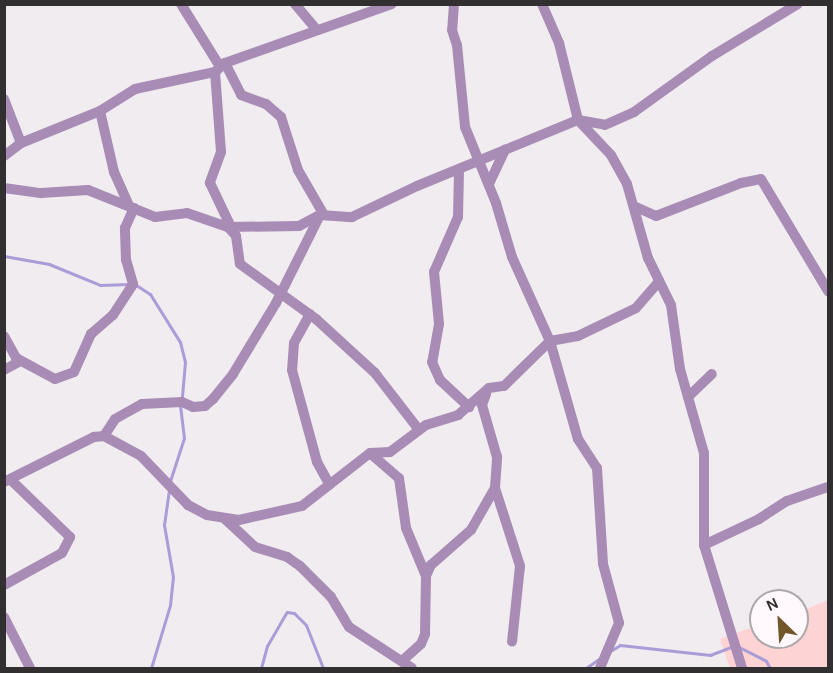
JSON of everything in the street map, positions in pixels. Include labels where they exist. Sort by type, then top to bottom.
[{"type":"street","points":[[181,4],[220,67],[241,95],[266,104],[281,117],[298,170],[322,215]]},
{"type":"street","points":[[296,4],[316,30]]},
{"type":"street","points":[[454,4],[452,30],[459,59],[462,111],[489,184],[512,257],[550,340],[578,439],[597,468],[603,564],[619,623],[600,669]]},
{"type":"street","points":[[542,4],[562,53],[578,120],[611,155],[636,207],[640,236],[671,305],[688,397],[704,453],[704,545],[742,669]]},
{"type":"street","points":[[4,188],[41,193],[88,190],[155,217],[196,214],[229,227],[299,226],[322,215],[352,217],[505,149],[578,120],[605,125],[634,112],[712,56],[798,4]]},
{"type":"street","points":[[4,156],[21,143],[100,111],[135,89],[220,67],[316,30],[350,22],[386,6]]},
{"type":"street","points":[[220,67],[221,152],[210,183],[229,227],[236,236],[240,264],[281,291],[310,314],[375,373],[418,430]]},
{"type":"street","points":[[4,99],[21,143]]},
{"type":"street","points":[[4,336],[11,352],[20,361],[34,364],[55,379],[74,372],[91,334],[113,315],[133,284],[126,260],[125,228],[132,207],[114,172],[100,111]]},
{"type":"street","points":[[489,184],[505,149]]},
{"type":"street","points":[[459,170],[458,217],[434,272],[439,324],[432,362],[440,380],[468,407]]},
{"type":"street","points":[[636,207],[656,216],[741,183],[761,179],[828,291]]},
{"type":"street","points":[[104,436],[115,419],[142,404],[182,402],[193,407],[205,406],[233,374],[307,246],[322,215]]},
{"type":"street","points":[[4,585],[62,553],[70,543],[68,533],[8,480],[94,437],[104,436],[141,456],[188,505],[207,515],[238,520],[302,506],[370,453],[390,452],[418,430],[458,415],[489,388],[504,386],[550,340],[578,336],[636,308],[659,282]]},
{"type":"street","points":[[310,314],[294,343],[292,370],[317,462],[330,485]]},
{"type":"street","points":[[4,370],[20,361]]},
{"type":"street","points":[[688,397],[712,374]]},
{"type":"street","points":[[489,388],[482,405],[497,457],[495,488],[520,566],[512,642]]},
{"type":"street","points":[[370,453],[399,478],[406,528],[426,576],[425,634],[421,644],[402,661]]},
{"type":"street","points":[[704,545],[759,519],[787,501],[828,487]]},
{"type":"street","points":[[426,576],[439,555],[471,530],[495,488]]},
{"type":"street","points":[[221,516],[255,547],[287,557],[300,566],[331,597],[349,627],[412,669]]},
{"type":"street","points":[[4,617],[28,666],[16,669]]},
{"type":"shaded area","points":[[828,600],[828,668],[730,668],[720,639],[749,628],[749,649],[809,649],[809,608]]},
{"type":"waterway","points":[[4,256],[49,264],[100,285],[130,284]]},
{"type":"waterway","points":[[136,285],[150,294],[180,342],[185,362],[182,398]]},
{"type":"waterway","points":[[170,481],[184,438],[180,404]]},
{"type":"waterway","points":[[151,668],[170,605],[173,577],[164,525],[169,488]]},
{"type":"waterway","points":[[261,668],[267,646],[287,612],[294,613],[306,625],[323,668]]},
{"type":"waterway","points":[[612,650],[620,645],[710,655],[734,646]]},
{"type":"waterway","points":[[739,647],[766,661],[770,668]]},
{"type":"waterway","points":[[586,668],[599,659]]}]
